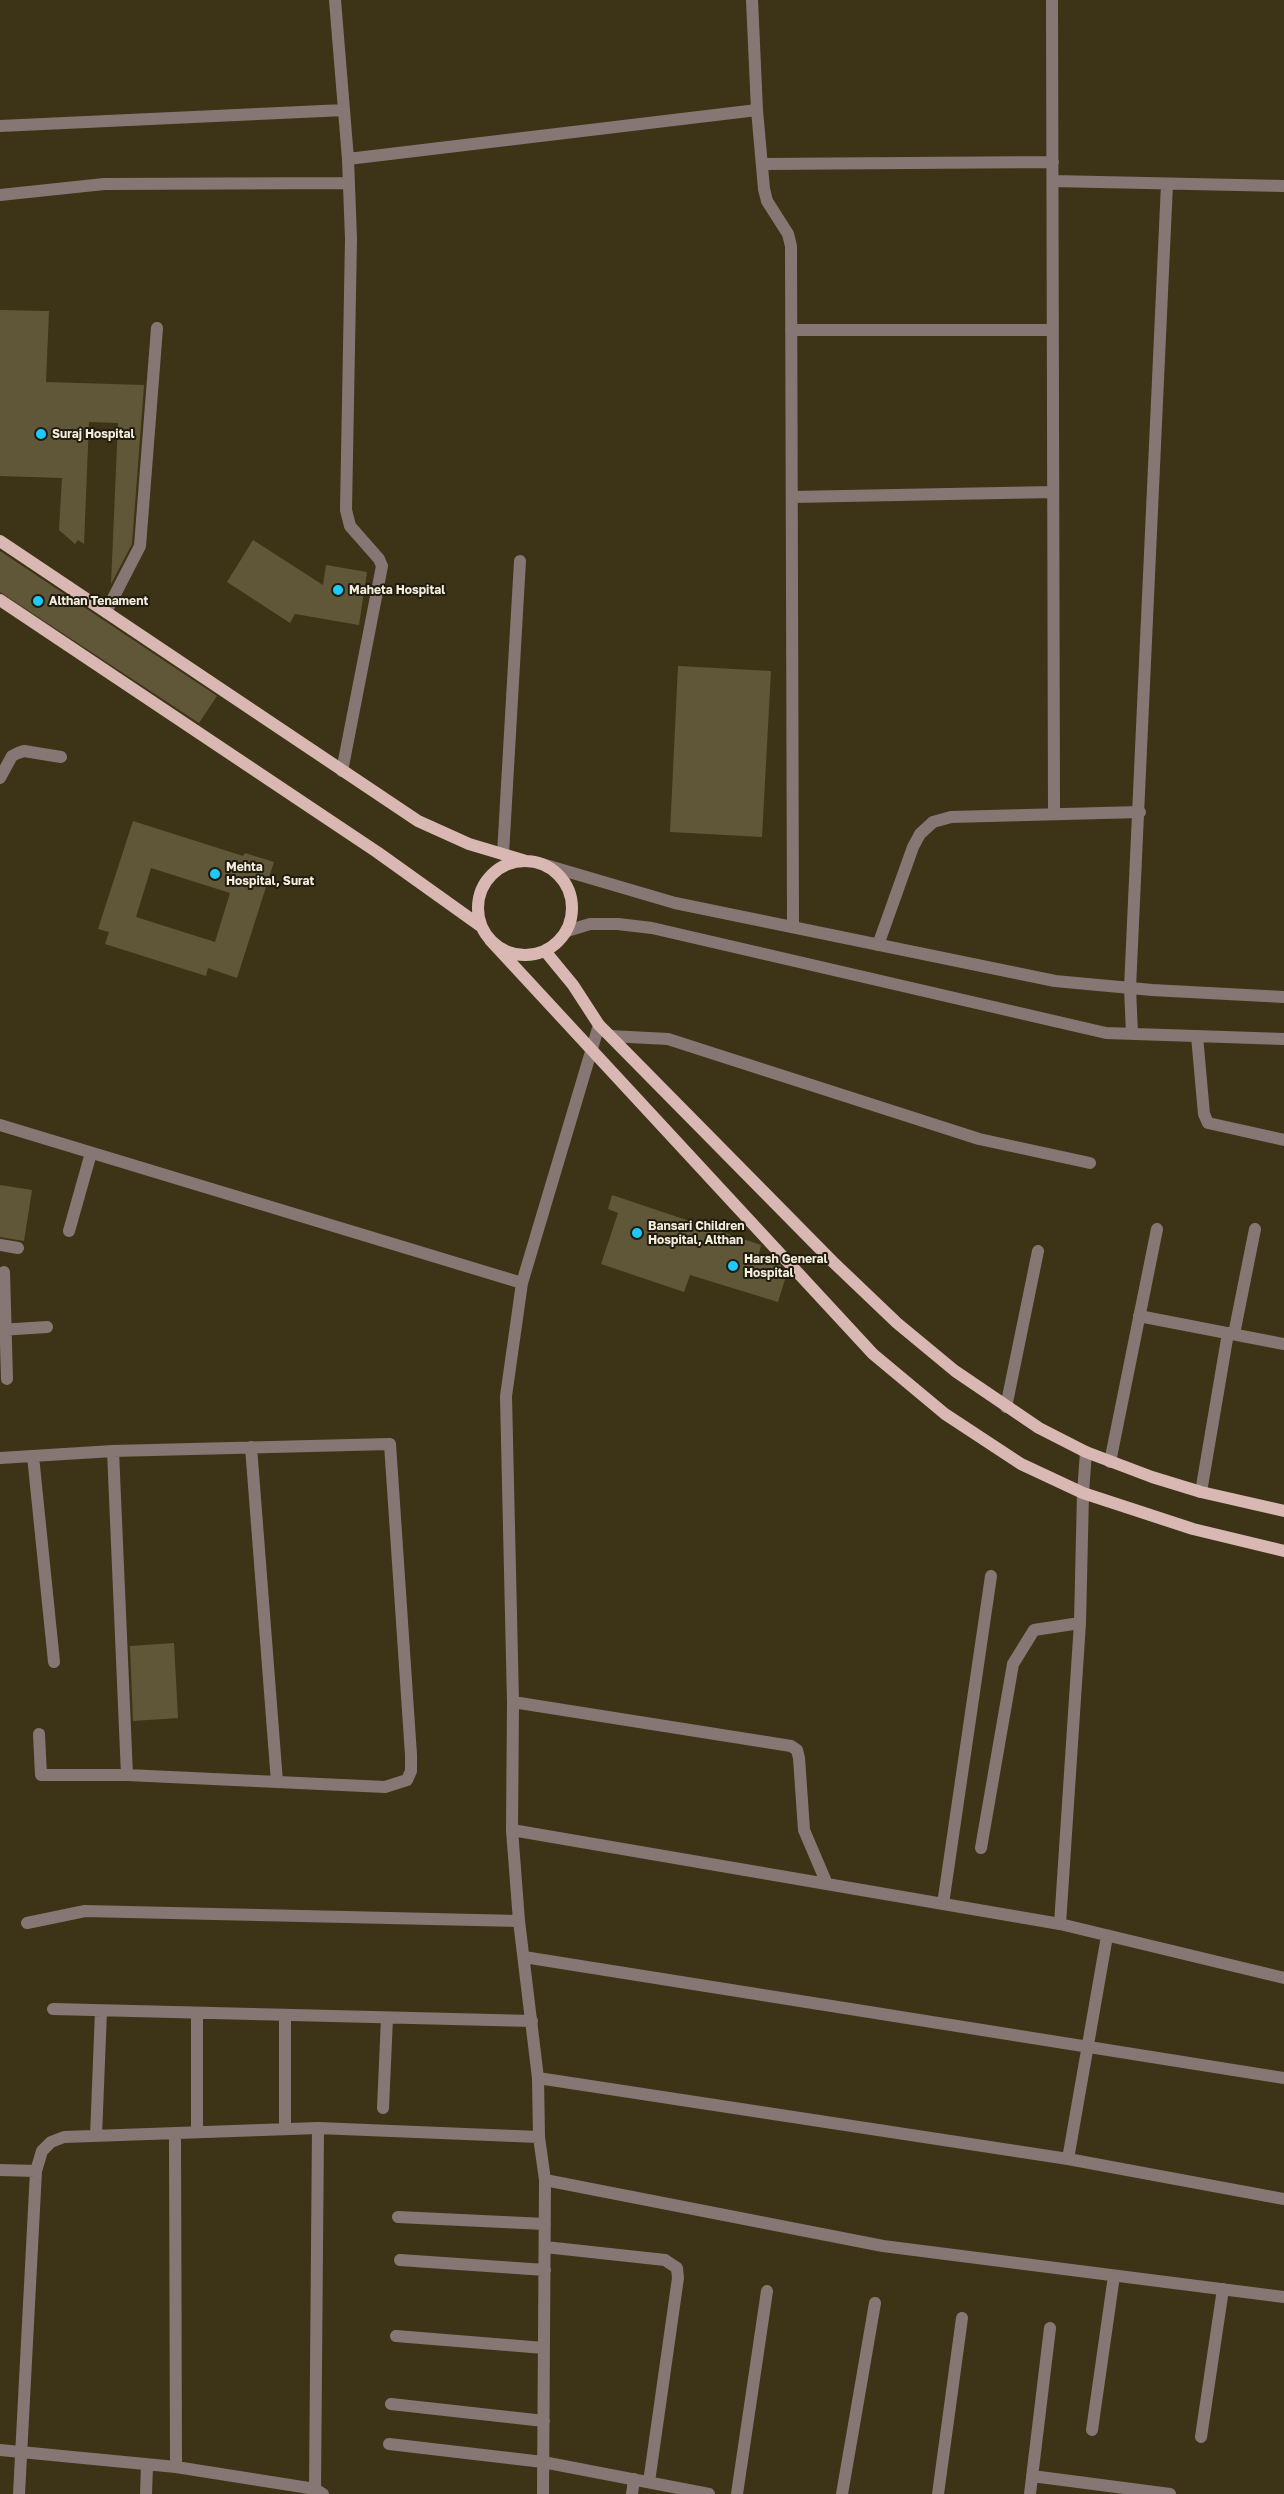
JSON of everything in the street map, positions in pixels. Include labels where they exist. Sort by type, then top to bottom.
[{"type":"main road","points":[[0,541],[418,821],[469,844],[542,864],[556,872],[566,885],[572,900],[571,916],[566,930],[557,943],[545,951],[530,955],[515,954],[501,949],[490,940]]},
{"type":"main road","points":[[0,600],[377,852],[482,927]]},
{"type":"main road","points":[[526,861],[510,863],[496,870],[485,882],[479,898],[478,912],[482,927],[490,940],[591,1052],[873,1354],[946,1414],[995,1448],[1021,1464],[1083,1494],[1193,1529],[1284,1551]]},
{"type":"main road","points":[[545,951],[573,985],[599,1025],[897,1324],[955,1371],[1039,1428],[1086,1452],[1110,1462],[1201,1492],[1284,1511]]},
{"type":"street","points":[[335,0],[348,159],[351,239],[346,510],[350,526],[379,559],[382,566],[342,771]]},
{"type":"street","points":[[752,0],[757,110],[767,201],[788,234],[791,246],[793,927]]},
{"type":"street","points":[[1052,0],[1054,814]]},
{"type":"street","points":[[0,126],[344,110]]},
{"type":"street","points":[[348,159],[757,110]]},
{"type":"street","points":[[762,164],[1053,162]]},
{"type":"street","points":[[1053,181],[1284,186]]},
{"type":"street","points":[[0,196],[57,187],[104,184],[348,183]]},
{"type":"street","points":[[1132,1034],[1130,988],[1140,812],[1167,184]]},
{"type":"street","points":[[106,612],[136,557],[141,540],[157,328]]},
{"type":"street","points":[[791,330],[1053,330]]},
{"type":"street","points":[[792,497],[1053,492]]},
{"type":"street","points":[[503,854],[520,562]]},
{"type":"street","points":[[0,778],[12,756],[18,753],[24,751],[61,757]]},
{"type":"street","points":[[878,944],[913,847],[920,834],[933,822],[950,818],[1140,812]]},
{"type":"street","points":[[542,864],[675,903],[1055,981],[1130,988],[1284,997]]},
{"type":"street","points":[[566,930],[590,924],[618,924],[652,928],[1106,1033],[1284,1039]]},
{"type":"street","points":[[543,2494],[545,2180],[539,2137],[538,2078],[519,1921],[512,1830],[513,1702],[506,1396],[522,1283],[599,1025]]},
{"type":"street","points":[[610,1036],[668,1039],[979,1139],[1090,1163]]},
{"type":"street","points":[[1197,1036],[1204,1114],[1208,1123],[1284,1140]]},
{"type":"street","points":[[0,1125],[522,1283]]},
{"type":"street","points":[[69,1231],[91,1153]]},
{"type":"street","points":[[1110,1462],[1157,1229]]},
{"type":"street","points":[[1201,1492],[1231,1334],[1256,1229]]},
{"type":"street","points":[[0,1246],[18,1248]]},
{"type":"street","points":[[1006,1407],[1038,1251]]},
{"type":"street","points":[[4,1272],[2,1330],[7,1379]]},
{"type":"street","points":[[1139,1316],[1284,1344]]},
{"type":"street","points":[[2,1330],[47,1327]]},
{"type":"street","points":[[0,1458],[114,1451],[390,1444],[410,1771],[407,1780],[385,1787],[127,1775],[41,1775],[39,1734]]},
{"type":"street","points":[[251,1447],[277,1782]]},
{"type":"street","points":[[114,1451],[127,1775]]},
{"type":"street","points":[[1060,1924],[1080,1623],[1083,1494],[1086,1452]]},
{"type":"street","points":[[33,1456],[54,1662]]},
{"type":"street","points":[[943,1904],[991,1576]]},
{"type":"street","points":[[981,1848],[1013,1664],[1034,1630],[1080,1623]]},
{"type":"street","points":[[513,1702],[783,1743],[791,1746],[796,1750],[799,1758],[804,1830],[827,1884]]},
{"type":"street","points":[[512,1830],[1060,1924],[1284,1978]]},
{"type":"street","points":[[27,1923],[86,1911],[519,1921]]},
{"type":"street","points":[[1068,2159],[1107,1936]]},
{"type":"street","points":[[524,1956],[1284,2078]]},
{"type":"street","points":[[53,2009],[532,2022]]},
{"type":"street","points":[[96,2136],[101,2010]]},
{"type":"street","points":[[196,2132],[197,2013]]},
{"type":"street","points":[[284,2129],[285,2015]]},
{"type":"street","points":[[383,2108],[387,2018]]},
{"type":"street","points":[[538,2078],[1068,2159],[1284,2199]]},
{"type":"street","points":[[0,2450],[147,2466],[176,2467],[319,2492],[318,2128]]},
{"type":"street","points":[[19,2494],[36,2171],[42,2150],[51,2142],[64,2137],[318,2128],[539,2137]]},
{"type":"street","points":[[175,2133],[176,2467]]},
{"type":"street","points":[[0,2170],[36,2171]]},
{"type":"street","points":[[545,2180],[883,2246],[1284,2297]]},
{"type":"street","points":[[398,2217],[545,2224]]},
{"type":"street","points":[[545,2247],[665,2260],[677,2268],[678,2278],[649,2482]]},
{"type":"street","points":[[400,2260],[545,2270]]},
{"type":"street","points":[[1092,2430],[1114,2276]]},
{"type":"street","points":[[1201,2437],[1223,2290]]},
{"type":"street","points":[[737,2494],[768,2291]]},
{"type":"street","points":[[842,2494],[875,2302]]},
{"type":"street","points":[[938,2494],[962,2318]]},
{"type":"street","points":[[1030,2494],[1050,2328]]},
{"type":"street","points":[[396,2336],[544,2348]]},
{"type":"street","points":[[391,2404],[544,2421]]},
{"type":"street","points":[[389,2444],[543,2462],[709,2494]]},
{"type":"street","points":[[146,2494],[147,2466]]},
{"type":"street","points":[[1032,2476],[1086,2489],[1170,2494]]},
{"type":"street","points":[[632,2494],[634,2479]]},
{"type":"building","points":[[0,310],[49,311],[46,382],[144,385],[132,544],[111,584],[118,423],[89,422],[84,544],[78,540],[75,544],[59,530],[62,478],[0,476]]},
{"type":"building","points":[[253,540],[323,585],[326,565],[367,572],[359,625],[295,614],[290,623],[227,582]]},
{"type":"building","points":[[0,551],[217,696],[199,723],[0,592]]},
{"type":"building","points":[[678,666],[771,671],[762,837],[670,832]]},
{"type":"building","points":[[133,821],[243,856],[245,853],[274,862],[237,978],[208,968],[206,976],[105,944],[109,932],[98,929]],"holes":[[[151,868],[230,893],[215,942],[136,917]]]},
{"type":"building","points":[[0,1185],[32,1190],[24,1241],[0,1237]]},
{"type":"building","points":[[612,1195],[761,1245],[758,1258],[779,1264],[787,1273],[778,1302],[690,1275],[684,1292],[601,1264],[618,1213],[608,1209]]},
{"type":"building","points":[[174,1643],[178,1718],[133,1721],[130,1646]]},
{"type":"place","name":"Suraj Hospital","points":[[41,434]]},
{"type":"place","name":"Maheta Hospital","points":[[338,590]]},
{"type":"place","name":"Althan Tenament","points":[[38,601]]},
{"type":"place","name":"Mehta Hospital, Surat","points":[[215,874]]},
{"type":"place","name":"Bansari Children Hospital, Althan","points":[[637,1233]]},
{"type":"place","name":"Harsh General Hospital","points":[[733,1266]]}]
